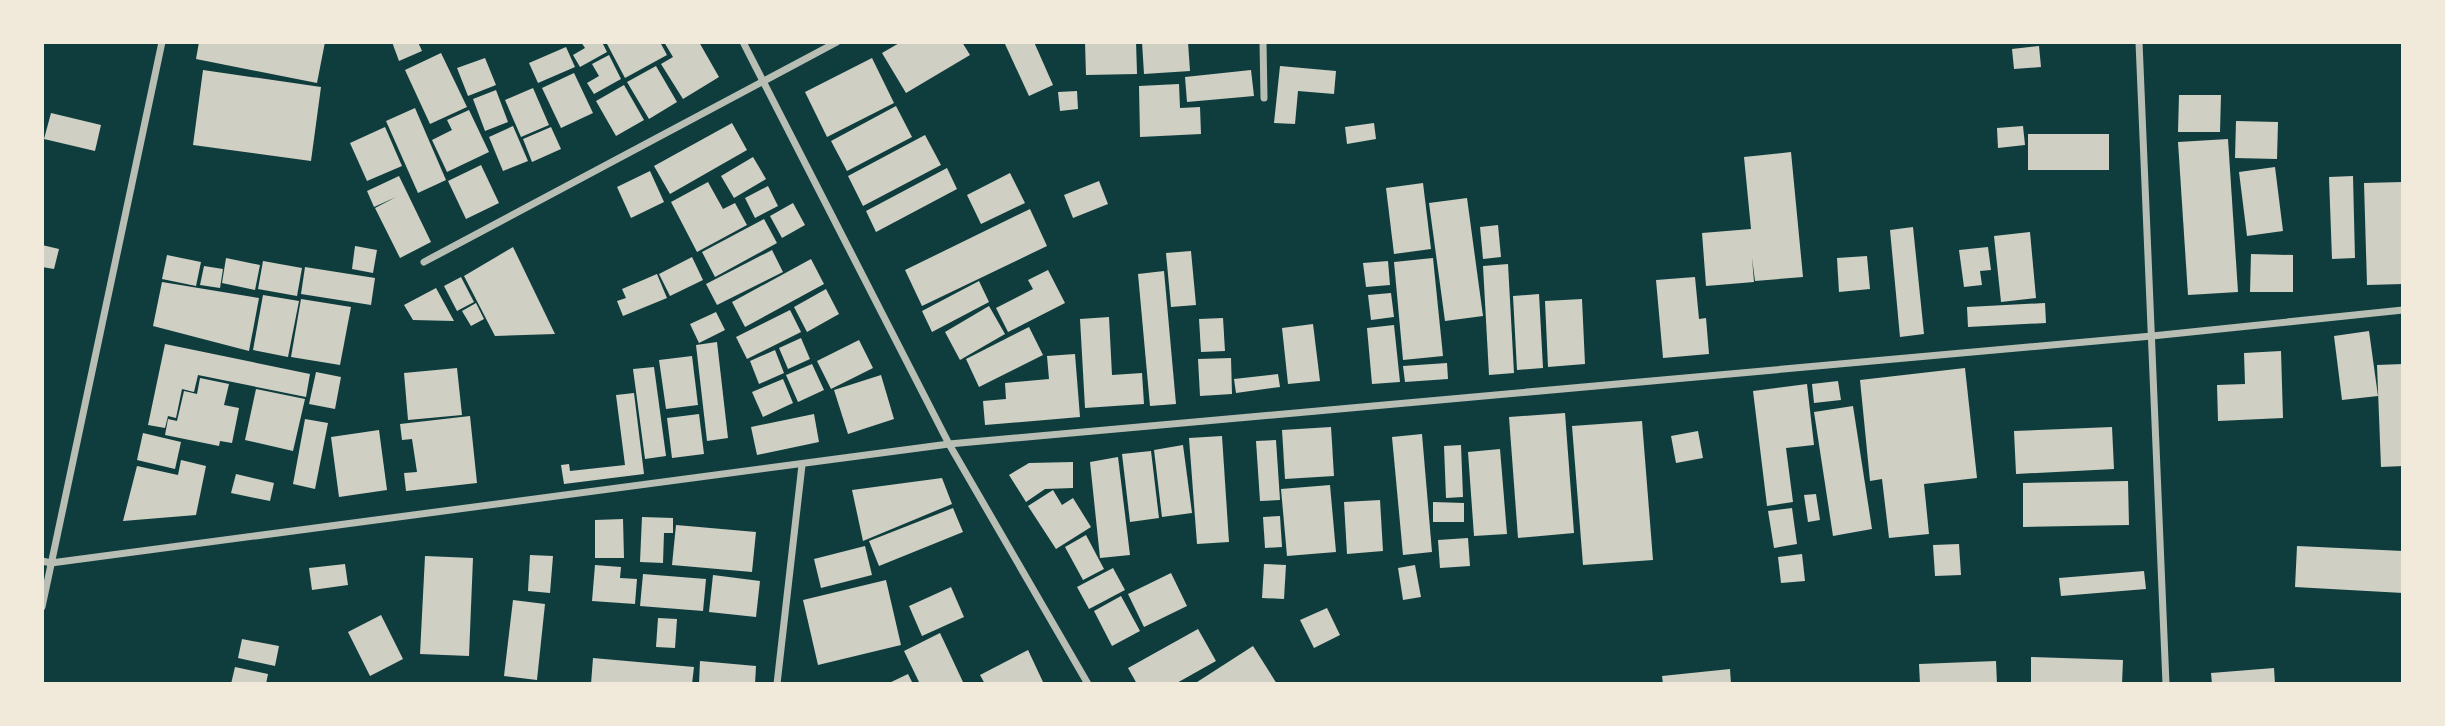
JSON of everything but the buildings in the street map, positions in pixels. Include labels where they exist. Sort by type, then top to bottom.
[{"type":"street","points":[[42,607],[162,42]]},
{"type":"street","points":[[743,42],[949,444],[1088,684]]},
{"type":"street","points":[[424,262],[837,42]]},
{"type":"street","points":[[1263,42],[1264,98]]},
{"type":"street","points":[[2139,42],[2166,684]]},
{"type":"street","points":[[42,561],[51,563],[949,444],[2152,336],[2403,310]]},
{"type":"street","points":[[777,684],[802,465]]}]
